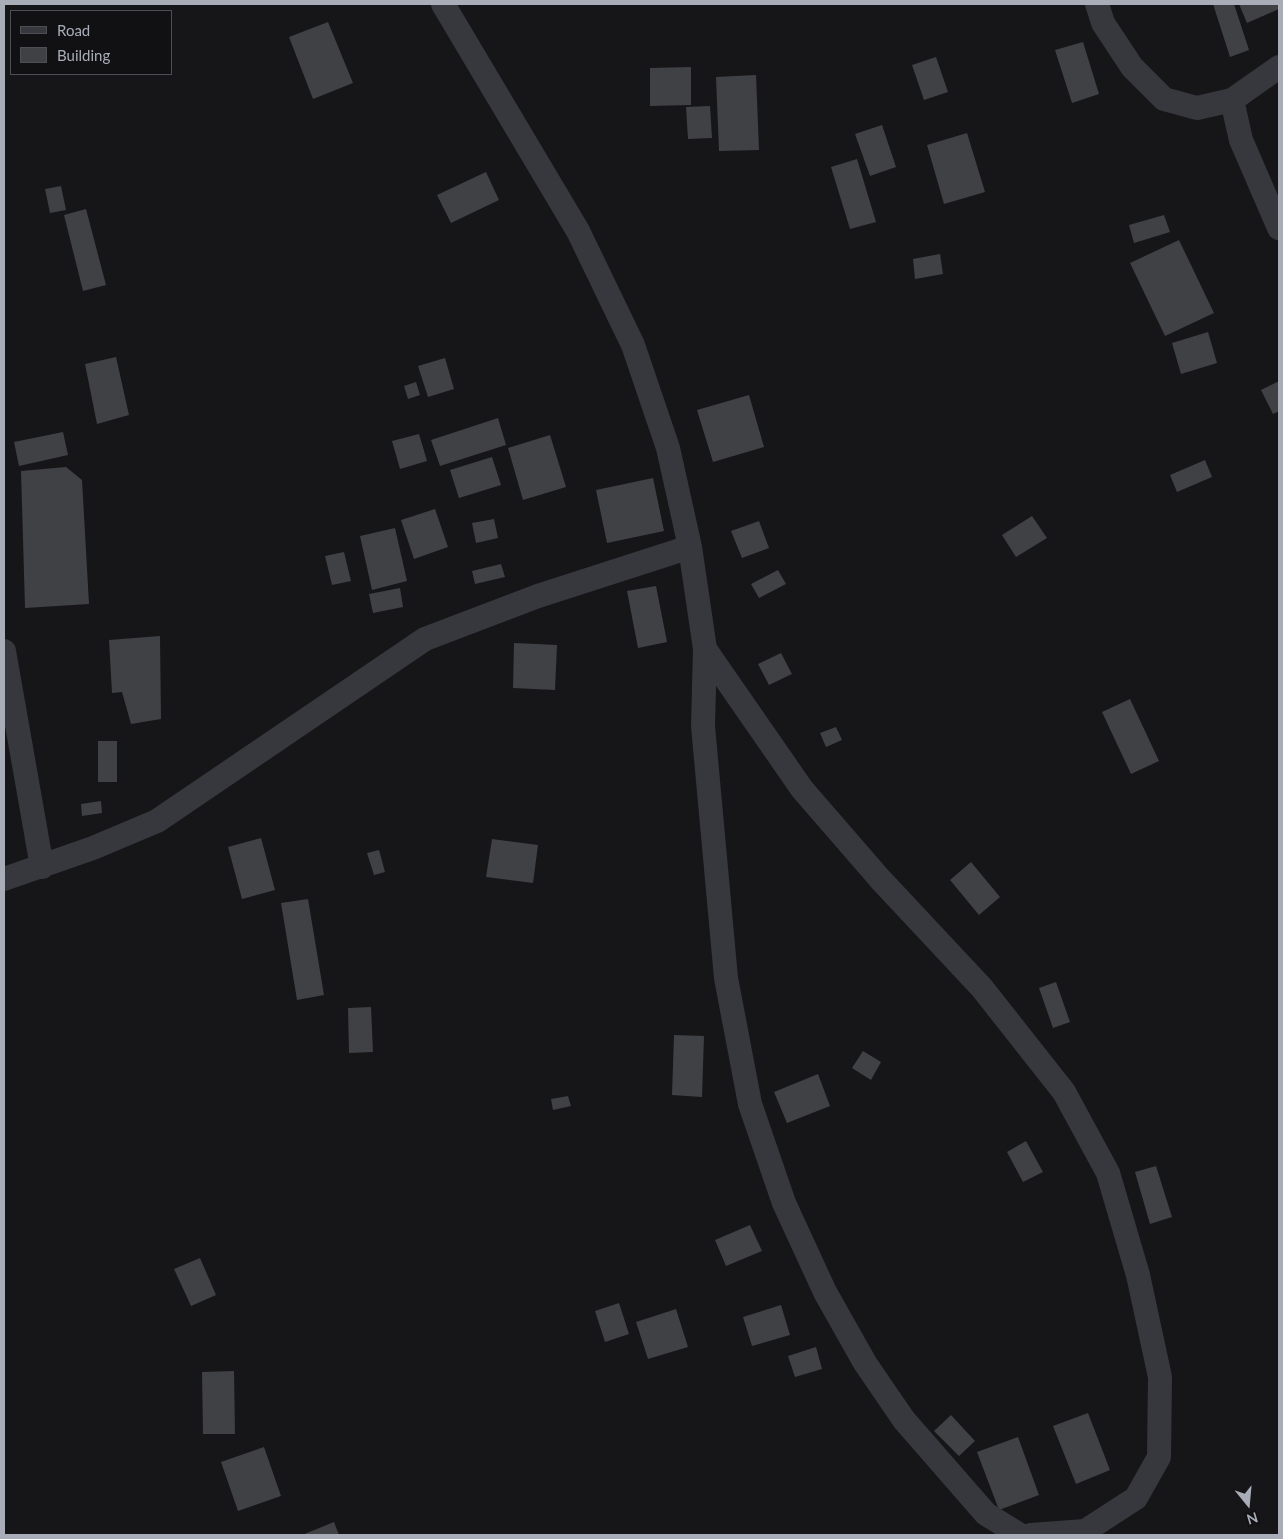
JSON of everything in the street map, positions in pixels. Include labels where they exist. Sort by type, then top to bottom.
[{"type":"street","points":[[443,4],[578,231],[633,346],[668,448],[690,547],[705,649],[703,726],[726,978],[750,1104],[784,1203],[825,1292],[865,1363],[904,1420],[986,1514],[1020,1535]]},
{"type":"street","points":[[1097,4],[1103,23],[1132,68],[1164,99],[1197,108],[1232,100],[1279,67]]},
{"type":"street","points":[[1232,100],[1241,140],[1279,228]]},
{"type":"street","points":[[4,880],[157,821],[425,639],[538,596],[690,547]]},
{"type":"street","points":[[705,649],[802,789],[880,878],[982,988],[1064,1092],[1108,1173],[1138,1275],[1160,1377],[1159,1457],[1136,1498],[1085,1530],[1031,1535]]},
{"type":"street","points":[[4,651],[42,866]]},
{"type":"building","points":[[1213,4],[1234,4],[1249,50],[1230,57]]},
{"type":"building","points":[[1239,4],[1279,4],[1279,9],[1247,23]]},
{"type":"building","points":[[328,22],[353,83],[313,99],[289,37]]},
{"type":"building","points":[[1083,42],[1099,94],[1072,103],[1055,50]]},
{"type":"building","points":[[936,57],[948,92],[924,100],[912,65]]},
{"type":"building","points":[[691,67],[691,105],[650,106],[650,68]]},
{"type":"building","points":[[756,75],[759,150],[719,151],[716,77]]},
{"type":"building","points":[[710,106],[712,138],[688,139],[686,107]]},
{"type":"building","points":[[882,125],[896,167],[870,176],[855,134]]},
{"type":"building","points":[[967,133],[985,192],[944,204],[927,145]]},
{"type":"building","points":[[857,159],[876,222],[850,229],[831,167]]},
{"type":"building","points":[[486,172],[499,200],[451,223],[437,195]]},
{"type":"building","points":[[61,186],[66,210],[50,213],[45,189]]},
{"type":"building","points":[[86,209],[106,285],[83,291],[64,215]]},
{"type":"building","points":[[1164,215],[1170,232],[1134,243],[1129,225]]},
{"type":"building","points":[[1179,240],[1214,313],[1165,336],[1130,263]]},
{"type":"building","points":[[940,254],[943,274],[915,279],[913,259]]},
{"type":"building","points":[[1208,332],[1217,363],[1181,374],[1172,343]]},
{"type":"building","points":[[116,357],[129,415],[97,424],[85,364]]},
{"type":"building","points":[[445,358],[454,389],[428,397],[418,366]]},
{"type":"building","points":[[1279,381],[1279,411],[1273,414],[1261,390]]},
{"type":"building","points":[[416,382],[420,395],[408,399],[404,386]]},
{"type":"building","points":[[749,395],[764,447],[713,462],[697,410]]},
{"type":"building","points":[[498,418],[506,445],[440,466],[431,440]]},
{"type":"building","points":[[63,432],[68,455],[19,466],[14,442]]},
{"type":"building","points":[[419,434],[427,461],[400,469],[392,441]]},
{"type":"building","points":[[550,435],[566,487],[523,500],[508,448]]},
{"type":"building","points":[[492,457],[501,485],[459,498],[450,470]]},
{"type":"building","points":[[1205,460],[1212,477],[1177,492],[1170,475]]},
{"type":"building","points":[[66,467],[82,480],[89,604],[25,608],[21,471]]},
{"type":"building","points":[[653,478],[664,531],[607,543],[596,490]]},
{"type":"building","points":[[435,509],[448,547],[414,559],[401,520]]},
{"type":"building","points":[[1032,516],[1047,538],[1016,557],[1002,535]]},
{"type":"building","points":[[494,519],[498,538],[476,543],[472,523]]},
{"type":"building","points":[[759,521],[769,548],[742,558],[731,531]]},
{"type":"building","points":[[395,528],[407,581],[372,590],[360,536]]},
{"type":"building","points":[[344,552],[351,581],[332,585],[325,556]]},
{"type":"building","points":[[501,564],[505,577],[475,584],[472,571]]},
{"type":"building","points":[[778,570],[786,584],[759,598],[751,584]]},
{"type":"building","points":[[656,586],[667,642],[638,648],[627,591]]},
{"type":"building","points":[[400,588],[403,607],[373,613],[369,594]]},
{"type":"building","points":[[160,636],[161,719],[131,724],[122,692],[112,693],[109,640]]},
{"type":"building","points":[[514,643],[557,645],[555,690],[513,688]]},
{"type":"building","points":[[781,653],[792,674],[769,685],[758,664]]},
{"type":"building","points":[[1130,699],[1159,761],[1131,774],[1102,712]]},
{"type":"building","points":[[836,727],[842,740],[826,747],[820,733]]},
{"type":"building","points":[[98,741],[117,741],[117,782],[98,782]]},
{"type":"building","points":[[101,801],[102,813],[82,816],[81,804]]},
{"type":"building","points":[[261,838],[275,890],[242,899],[228,847]]},
{"type":"building","points":[[492,839],[538,845],[533,883],[486,877]]},
{"type":"building","points":[[379,850],[385,872],[374,875],[367,853]]},
{"type":"building","points":[[971,862],[1000,897],[979,915],[950,880]]},
{"type":"building","points":[[308,899],[324,995],[297,1000],[281,903]]},
{"type":"building","points":[[1056,982],[1070,1022],[1053,1028],[1039,988]]},
{"type":"building","points":[[371,1007],[373,1052],[349,1053],[348,1008]]},
{"type":"building","points":[[674,1035],[704,1036],[702,1097],[672,1095]]},
{"type":"building","points":[[863,1051],[881,1062],[871,1080],[852,1068]]},
{"type":"building","points":[[818,1074],[830,1106],[787,1123],[774,1092]]},
{"type":"building","points":[[568,1096],[571,1106],[553,1110],[551,1099]]},
{"type":"building","points":[[1026,1141],[1043,1172],[1023,1182],[1007,1152]]},
{"type":"building","points":[[1156,1166],[1172,1217],[1150,1224],[1135,1172]]},
{"type":"building","points":[[750,1225],[762,1251],[726,1266],[715,1240]]},
{"type":"building","points":[[200,1258],[216,1295],[191,1306],[174,1269]]},
{"type":"building","points":[[619,1303],[629,1334],[605,1342],[595,1311]]},
{"type":"building","points":[[781,1305],[790,1335],[752,1346],[743,1317]]},
{"type":"building","points":[[676,1309],[688,1347],[648,1359],[636,1322]]},
{"type":"building","points":[[816,1347],[822,1369],[795,1377],[788,1356]]},
{"type":"building","points":[[234,1371],[235,1434],[203,1434],[202,1372]]},
{"type":"building","points":[[1088,1413],[1110,1470],[1076,1484],[1053,1426]]},
{"type":"building","points":[[951,1415],[975,1441],[959,1456],[934,1431]]},
{"type":"building","points":[[1018,1437],[1039,1495],[999,1510],[977,1452]]},
{"type":"building","points":[[264,1447],[281,1496],[238,1511],[221,1462]]},
{"type":"building","points":[[334,1522],[339,1535],[302,1535]]}]
